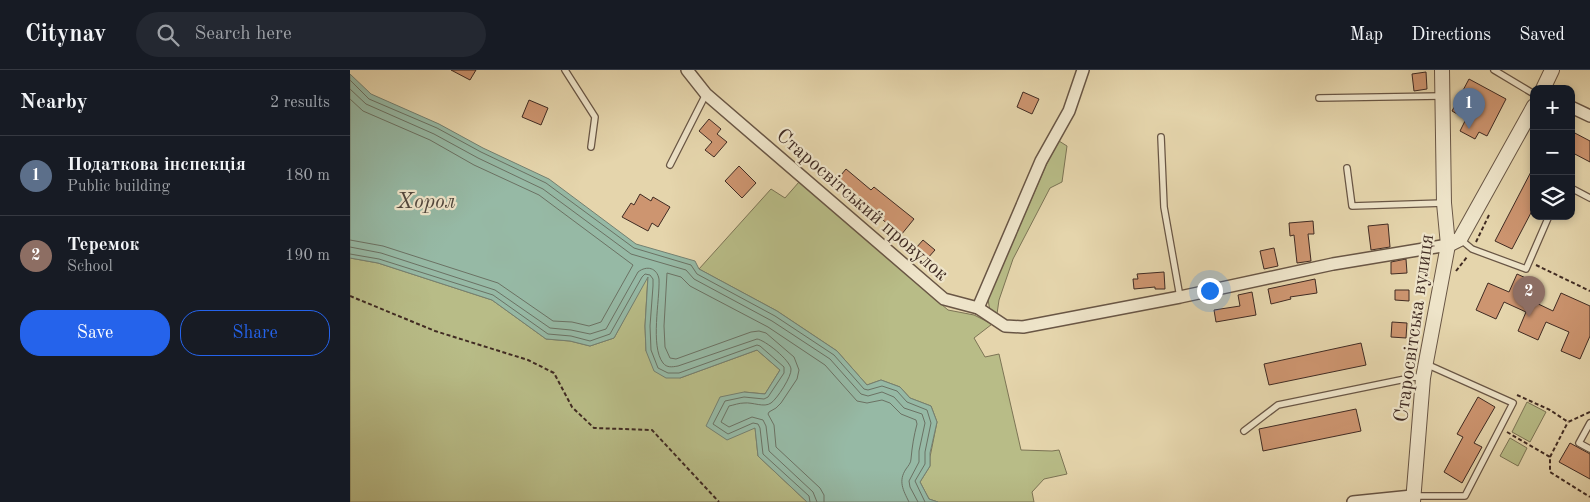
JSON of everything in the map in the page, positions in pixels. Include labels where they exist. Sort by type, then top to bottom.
[{"type":"street","name":"Старосвітський провулок","points":[[687,70],[706,94],[944,299],[978,308],[1005,326],[1023,327],[1180,297],[1333,264],[1454,242]]},
{"type":"street","points":[[978,308],[1041,161],[1069,111],[1083,70]]},
{"type":"street","name":"Старосвітська вулиця","points":[[1412,499],[1426,364],[1454,242],[1444,203],[1442,70]]},
{"type":"street","points":[[1545,85],[1552,70]]},
{"type":"street","points":[[1575,109],[1590,116]]},
{"type":"street","points":[[1454,242],[1530,113]]},
{"type":"street","points":[[1353,502],[1412,499]]},
{"type":"lane","points":[[565,70],[595,117],[591,147]]},
{"type":"lane","points":[[1494,70],[1530,92]]},
{"type":"lane","points":[[670,165],[706,94]]},
{"type":"lane","points":[[1319,98],[1443,96]]},
{"type":"lane","points":[[1161,137],[1164,206],[1180,297]]},
{"type":"lane","points":[[1348,168],[1352,206],[1444,203]]},
{"type":"lane","points":[[1575,190],[1590,198]]},
{"type":"lane","points":[[1454,242],[1526,269],[1547,220]]},
{"type":"lane","points":[[1412,499],[1465,499],[1513,403],[1426,364]]},
{"type":"lane","points":[[1244,431],[1278,405],[1414,377],[1424,378]]},
{"type":"lane","points":[[1590,423],[1579,443],[1590,449]]},
{"type":"path","points":[[1453,275],[1472,249],[1489,215]]},
{"type":"path","points":[[1530,262],[1590,291]]},
{"type":"path","points":[[350,296],[435,331],[528,360],[554,373],[572,407],[594,428],[652,430],[719,502]]},
{"type":"path","points":[[1513,403],[1517,394],[1550,410],[1568,422]]},
{"type":"path","points":[[1590,412],[1568,422],[1550,457],[1550,472],[1590,498]]},
{"type":"path","points":[[1500,429],[1550,457]]},
{"type":"shaded area","points":[[1059,141],[1067,146],[1062,182],[1050,188],[1013,259],[999,300],[996,321],[974,338],[985,357],[999,354],[1021,450],[1059,450],[1067,474],[1044,479],[1032,492],[1034,502],[938,502],[929,499],[920,482],[930,466],[937,422],[931,406],[910,398],[900,387],[881,380],[867,385],[837,351],[777,311],[699,269],[771,189],[785,198],[799,182],[948,310],[974,315],[988,322],[991,318],[988,299],[1047,163]]},
{"type":"shaded area","points":[[350,258],[378,263],[492,300],[546,339],[570,341],[590,346],[614,338],[648,275],[645,326],[646,351],[680,378],[757,350],[780,370],[765,394],[744,392],[755,427],[758,456],[807,502],[350,502]]},
{"type":"shaded area","points":[[1527,402],[1546,412],[1530,442],[1512,432]]},
{"type":"shaded area","points":[[1510,438],[1527,448],[1518,466],[1500,456]]},
{"type":"water","name":"Хорол","points":[[350,74],[371,94],[439,124],[483,148],[549,179],[636,244],[695,261],[699,269],[777,311],[837,351],[867,385],[881,380],[900,387],[910,398],[931,406],[937,422],[930,453],[930,466],[920,482],[929,499],[938,502],[807,502],[758,456],[755,428],[727,440],[706,426],[720,397],[744,392],[765,394],[780,370],[757,350],[680,378],[666,378],[654,371],[646,351],[645,326],[648,277],[614,338],[590,346],[570,341],[546,339],[492,300],[378,263],[350,258]]},
{"type":"building","points":[[451,70],[476,70],[470,80]]},
{"type":"building","points":[[1426,72],[1427,89],[1414,91],[1412,74]]},
{"type":"building","points":[[1469,79],[1506,99],[1487,136],[1479,132],[1475,139],[1460,131],[1466,119],[1452,111]]},
{"type":"building","points":[[1023,92],[1039,99],[1032,114],[1017,107]]},
{"type":"building","points":[[529,100],[548,108],[541,125],[522,117]]},
{"type":"building","points":[[709,119],[721,129],[717,134],[727,142],[714,157],[705,150],[712,142],[699,131]]},
{"type":"building","points":[[1575,133],[1590,141],[1590,162],[1575,154]]},
{"type":"building","points":[[739,166],[756,183],[742,198],[725,181]]},
{"type":"building","points":[[846,169],[871,190],[874,187],[914,219],[901,235],[836,181]]},
{"type":"building","points":[[1530,174],[1530,215],[1512,249],[1495,241]]},
{"type":"building","points":[[640,194],[651,201],[653,197],[670,207],[658,227],[652,223],[648,231],[622,217],[631,203],[634,205]]},
{"type":"building","points":[[1313,221],[1314,234],[1308,234],[1311,261],[1297,263],[1294,235],[1290,236],[1289,223]]},
{"type":"building","points":[[1388,224],[1390,247],[1371,250],[1368,226]]},
{"type":"building","points":[[923,240],[935,250],[927,259],[916,248]]},
{"type":"building","points":[[1274,248],[1278,266],[1264,269],[1260,251]]},
{"type":"building","points":[[1406,259],[1407,273],[1391,274],[1391,262]]},
{"type":"building","points":[[1164,272],[1165,289],[1155,289],[1155,287],[1134,289],[1133,279],[1138,279],[1137,274]]},
{"type":"building","points":[[1517,274],[1537,283],[1530,300],[1553,311],[1561,293],[1590,306],[1590,336],[1580,359],[1561,351],[1569,332],[1546,322],[1538,340],[1518,331],[1526,312],[1504,302],[1496,319],[1476,310],[1488,283],[1509,292]]},
{"type":"building","points":[[1315,279],[1317,293],[1290,297],[1291,299],[1271,304],[1268,289]]},
{"type":"building","points":[[1395,290],[1409,290],[1409,301],[1395,300]]},
{"type":"building","points":[[1252,292],[1256,315],[1216,322],[1214,310],[1240,306],[1238,295]]},
{"type":"building","points":[[1392,322],[1407,323],[1406,338],[1391,337]]},
{"type":"building","points":[[1361,343],[1366,365],[1269,385],[1264,364]]},
{"type":"building","points":[[1478,397],[1495,407],[1474,443],[1482,447],[1462,483],[1444,472],[1463,437],[1457,434]]},
{"type":"building","points":[[1356,409],[1361,431],[1263,451],[1259,429]]},
{"type":"building","points":[[1570,443],[1590,454],[1590,479],[1559,462]]},
{"type":"place","name":"Податкова інспекція","points":[[1469,129]]},
{"type":"place","name":"Теремок","points":[[1529,317]]}]
